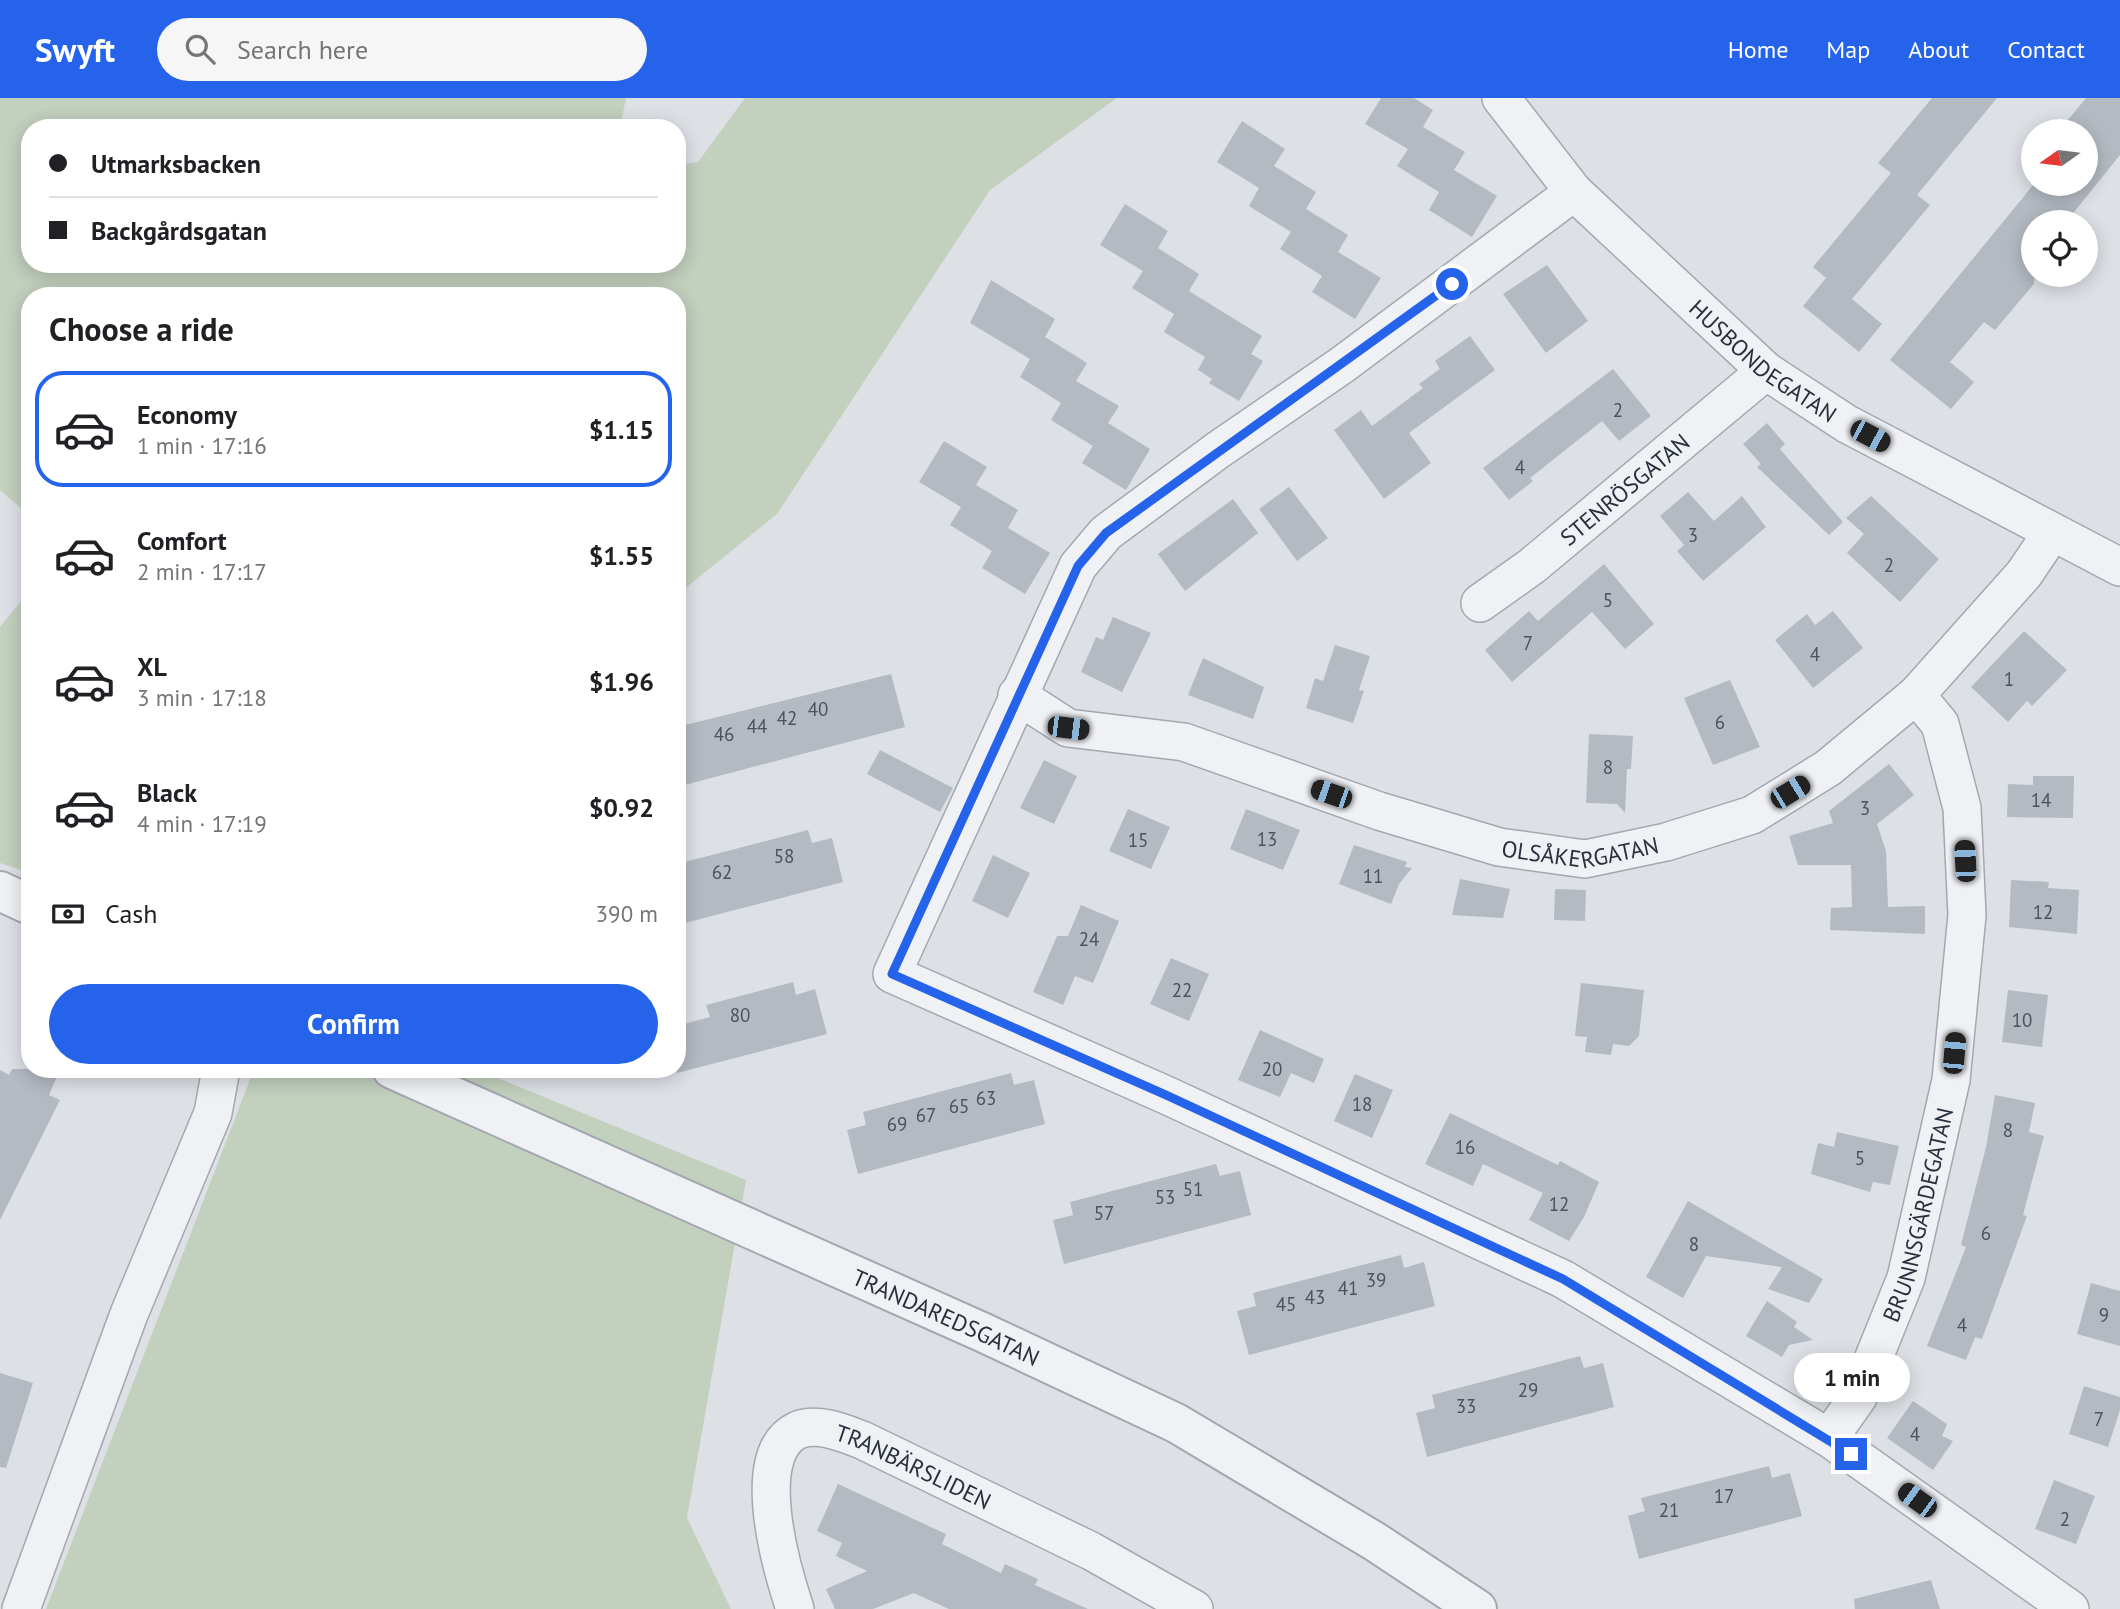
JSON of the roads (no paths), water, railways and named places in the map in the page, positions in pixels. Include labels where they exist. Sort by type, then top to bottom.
[{"type":"street","name":"HUSBONDEGATAN","points":[[1501,98],[1573,192],[1766,371],[1847,424],[2052,534],[2120,567]]},
{"type":"street","points":[[1573,192],[1342,365],[1218,450],[1106,533],[1078,566],[892,974],[1166,1095],[1563,1279],[1829,1438],[2070,1609]]},
{"type":"street","name":"STENRÖSGATAN","points":[[1480,603],[1532,566],[1766,371]]},
{"type":"street","name":"OLSÅKERGATAN","points":[[1017,695],[1068,728],[1184,742],[1379,811],[1499,847],[1585,859],[1666,842],[1752,815],[1828,768],[1916,695],[2024,574],[2052,534]]},
{"type":"street","name":"BRUNNSGÄRDEGATAN","points":[[1829,1438],[1858,1397],[1906,1278],[1951,1080],[1967,915],[1962,808],[1940,724],[1916,695]]},
{"type":"street","points":[[0,891],[21,901]]},
{"type":"street","points":[[21,1609],[129,1314],[213,1113],[219,1078]]},
{"type":"street","name":"TRANDAREDSGATAN","points":[[412,1078],[970,1326],[1176,1423],[1374,1541],[1476,1609]]},
{"type":"street","name":"TRANBÄRSLIDEN","points":[[795,1609],[785,1579],[773,1518],[773,1466],[777,1453],[787,1438],[799,1430],[814,1428],[834,1430],[862,1440],[1091,1551],[1194,1609]]}]
